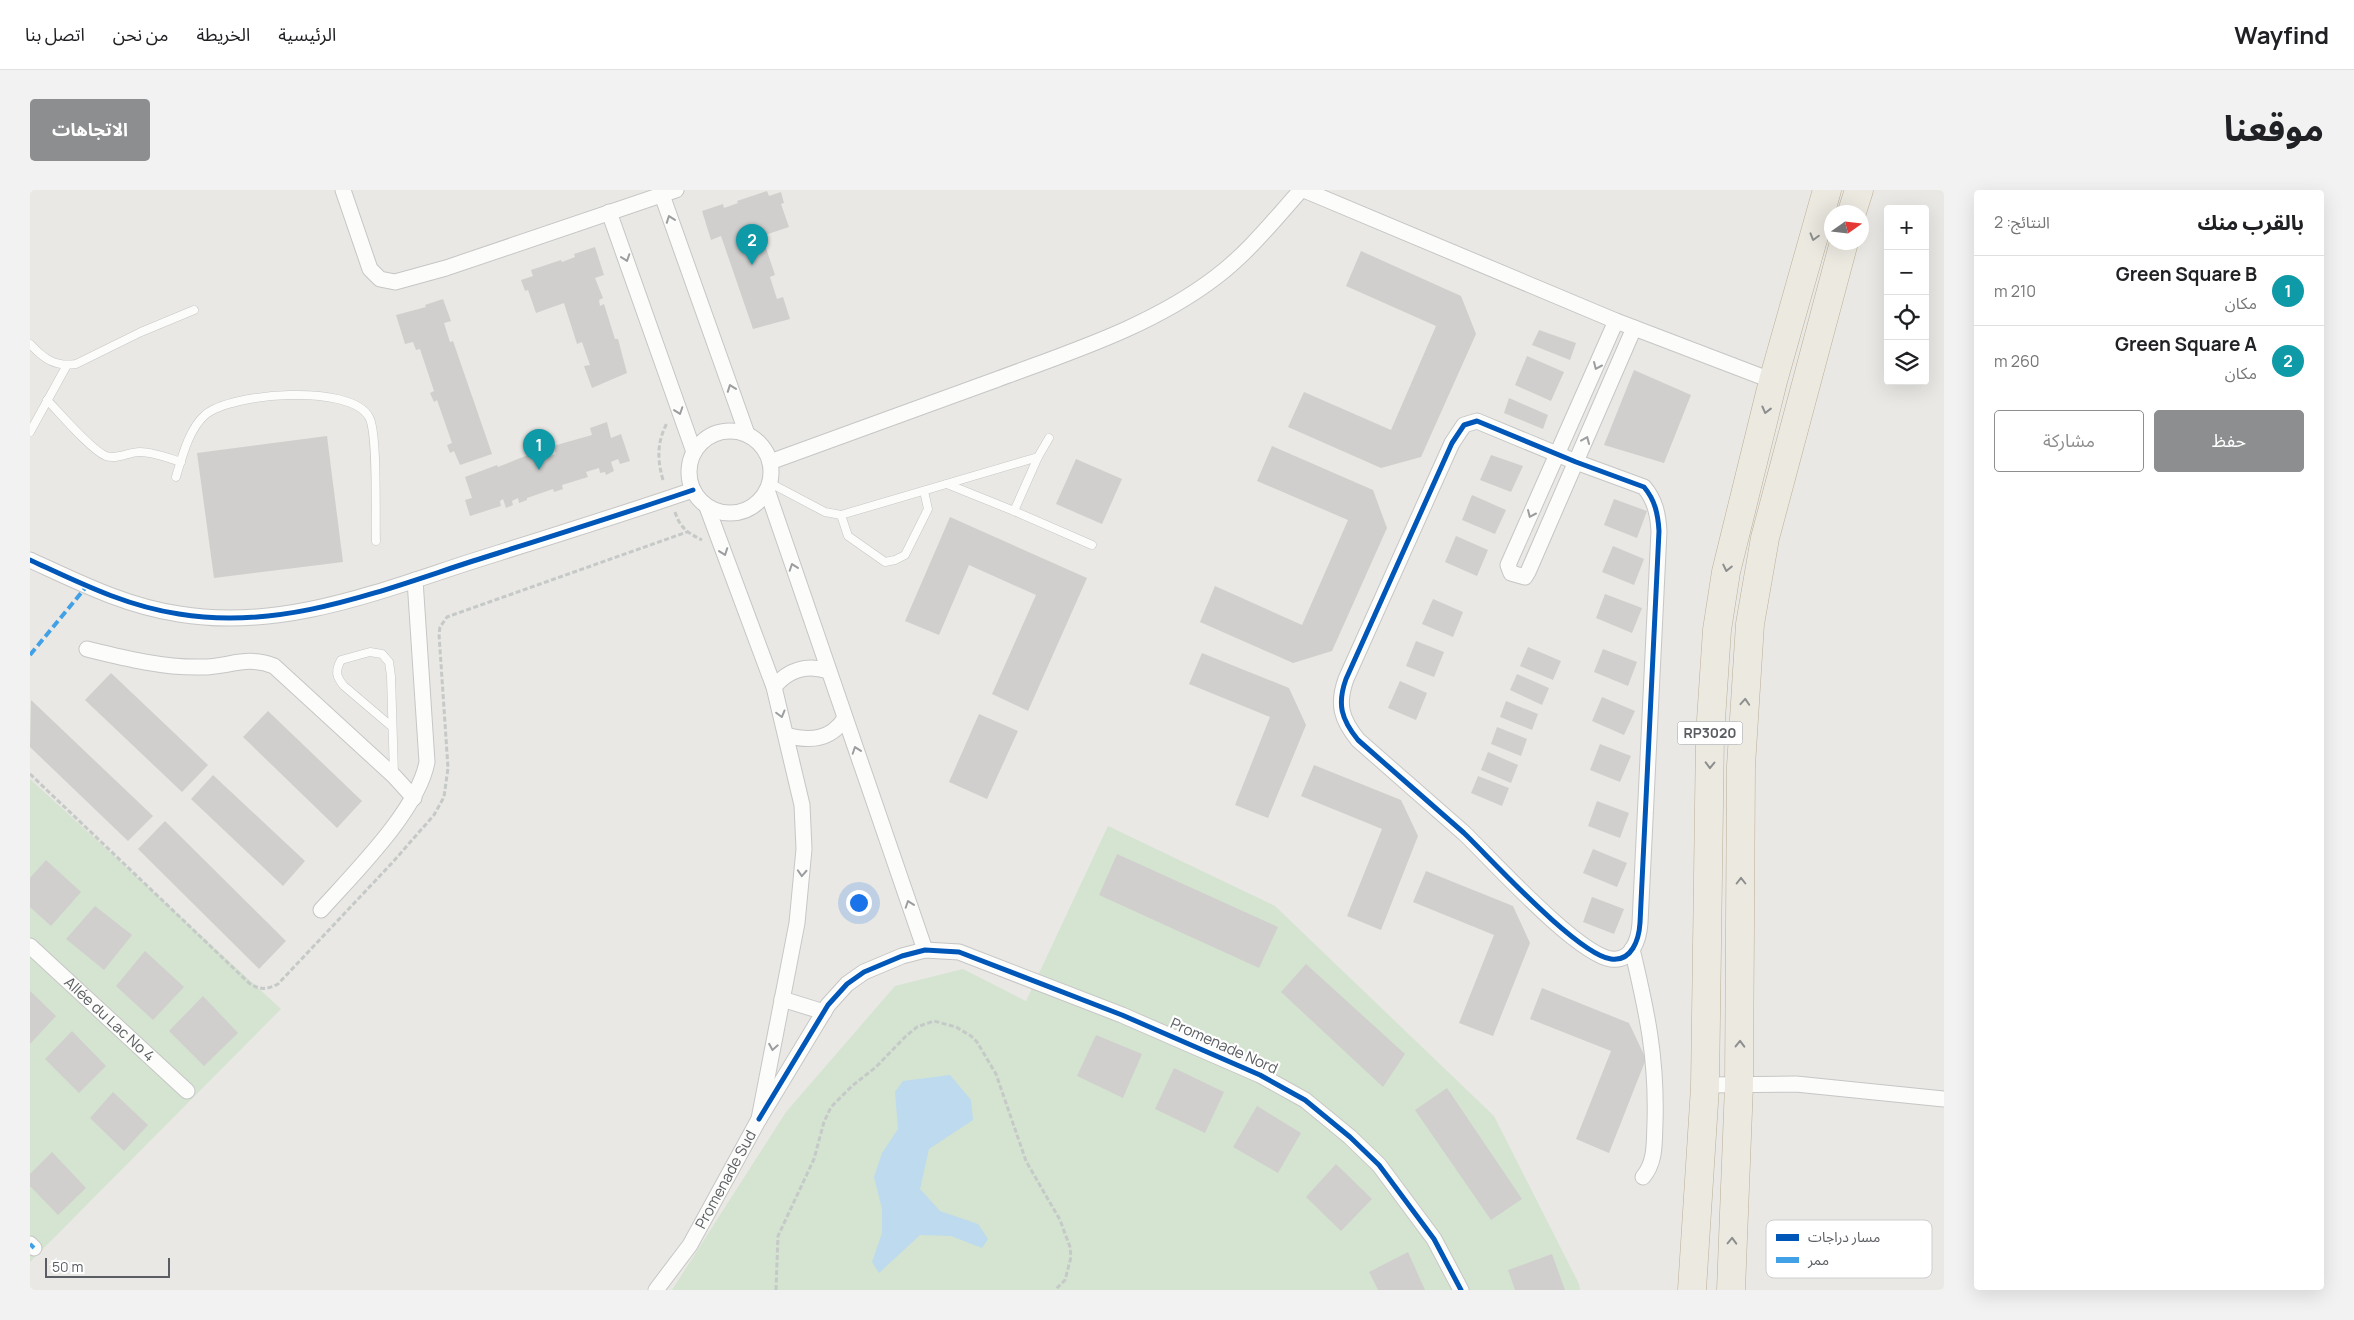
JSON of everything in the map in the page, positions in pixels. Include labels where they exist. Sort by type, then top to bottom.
[{"type":"highway","name":"RP3020","points":[[1692,1290],[1705,1085],[1710,735],[1716,639],[1726,572],[1773,381],[1827,190]]},
{"type":"highway","points":[[1854,205],[1859,190]]},
{"type":"highway","name":"RP3020","points":[[1731,1290],[1739,1085],[1741,766],[1750,624],[1764,538],[1842,250]]},
{"type":"street","points":[[343,190],[370,269],[375,276],[387,282],[395,282],[446,268],[669,192],[747,434]]},
{"type":"street","points":[[770,462],[1090,345],[1146,320],[1198,290],[1229,267],[1258,239],[1302,190],[1616,321],[1773,381]]},
{"type":"street","points":[[609,212],[694,452]]},
{"type":"street","points":[[1616,321],[1508,565],[1509,570],[1515,575],[1523,578],[1527,575],[1634,328]]},
{"type":"street","points":[[1477,421],[1558,453],[1576,462],[1644,487],[1655,504],[1658,518],[1639,936],[1632,949],[1621,957],[1610,959],[1595,953],[1559,926],[1463,833],[1358,740],[1347,724],[1340,704],[1340,696],[1346,679],[1460,428],[1468,423],[1477,421]]},
{"type":"street","points":[[845,718],[836,729],[818,739],[804,740],[786,736],[774,687],[707,507],[693,490],[689,468],[694,452],[703,440],[717,433],[732,431],[747,434],[759,443],[770,462],[769,487],[828,671],[845,718],[925,950]]},
{"type":"street","points":[[707,507],[720,512],[741,512],[754,506],[769,487]]},
{"type":"street","points":[[30,560],[92,589],[121,599],[179,614],[233,619],[279,615],[358,599],[693,490]]},
{"type":"street","points":[[322,910],[366,859],[414,798],[424,777],[427,762],[415,580]]},
{"type":"street","points":[[87,649],[125,658],[202,667],[238,661],[263,662],[274,666],[394,776],[414,798]]},
{"type":"street","points":[[774,687],[783,677],[795,671],[815,668],[828,671]]},
{"type":"street","name":"Promenade Sud","points":[[656,1290],[690,1244],[759,1120],[797,923],[804,849],[802,805],[786,736]]},
{"type":"street","name":"Allée du Lac No 4","points":[[30,946],[187,1091]]},
{"type":"street","points":[[1632,949],[1652,1038],[1656,1086],[1653,1158],[1649,1170],[1643,1177]]},
{"type":"street","name":"Promenade Nord","points":[[759,1120],[824,1012],[839,991],[864,972],[883,962],[925,950],[959,952],[1016,972],[1122,1015],[1278,1084],[1305,1100],[1379,1165],[1434,1239],[1461,1290]]},
{"type":"street","points":[[782,999],[824,1012]]},
{"type":"street","points":[[1705,1085],[1796,1084],[1944,1099]]},
{"type":"lane","points":[[30,344],[48,361],[67,365],[85,360],[141,332],[194,310]]},
{"type":"lane","points":[[30,432],[67,365]]},
{"type":"lane","points":[[176,476],[200,420],[218,407],[292,394],[328,396],[355,403],[364,409],[373,427],[376,541]]},
{"type":"lane","points":[[47,400],[94,448],[105,456],[119,457],[140,452],[181,462]]},
{"type":"lane","points":[[1014,511],[1038,457],[1049,438]]},
{"type":"lane","points":[[769,487],[825,512],[841,515],[1038,457]]},
{"type":"lane","points":[[947,484],[1092,545]]},
{"type":"lane","points":[[841,515],[848,536],[885,562],[895,560],[905,555],[928,509],[924,491]]},
{"type":"lane","points":[[392,726],[338,679],[336,669],[341,660],[370,652],[382,654],[389,662],[391,676],[394,776]]},
{"type":"path","points":[[663,480],[658,460],[660,436],[668,422],[679,410]]},
{"type":"path","points":[[670,498],[679,525],[687,532],[723,550]]},
{"type":"path","points":[[30,774],[249,983],[260,988],[272,987],[278,984],[356,903],[434,815],[444,797],[448,768],[439,634],[440,627],[447,618],[687,532]]},
{"type":"path","points":[[776,1290],[780,1230],[803,1186],[820,1144],[824,1122],[831,1107],[852,1086],[876,1067],[914,1029],[934,1021],[956,1027],[970,1036],[981,1048],[996,1074],[1026,1161],[1060,1220],[1070,1247],[1071,1257],[1065,1280],[1056,1290]]},
{"type":"green space","points":[[30,779],[281,1009],[30,1262]]},
{"type":"green space","points":[[1108,826],[1275,906],[1494,1116],[1579,1284],[1580,1290],[672,1290],[786,1112],[895,986],[963,969],[1026,1001]]},
{"type":"water","points":[[950,1075],[971,1100],[973,1120],[929,1149],[920,1189],[940,1211],[978,1224],[988,1239],[982,1248],[951,1236],[920,1235],[879,1273],[872,1262],[882,1233],[882,1209],[874,1177],[882,1153],[898,1129],[895,1092],[903,1081]]},
{"type":"building","points":[[767,191],[769,196],[781,192],[784,203],[781,204],[789,227],[762,236],[775,275],[770,277],[777,299],[783,297],[790,319],[753,329],[721,236],[711,240],[702,211],[723,204],[724,208],[738,203],[737,201]]},
{"type":"building","points":[[595,247],[604,275],[595,278],[603,298],[599,300],[600,306],[604,304],[615,339],[618,339],[627,373],[592,388],[584,366],[590,365],[582,342],[577,344],[564,303],[536,313],[528,290],[525,291],[521,280],[533,276],[531,270],[561,260],[562,262],[575,257],[574,254]]},
{"type":"building","points":[[1361,251],[1461,296],[1476,334],[1421,457],[1381,468],[1288,427],[1304,392],[1391,430],[1436,326],[1346,286]]},
{"type":"building","points":[[443,299],[451,321],[444,323],[450,342],[453,341],[492,454],[460,465],[454,451],[450,453],[447,445],[452,443],[437,400],[434,402],[430,393],[434,391],[420,349],[416,350],[413,342],[405,344],[396,315],[426,307],[425,305]]},
{"type":"building","points":[[1539,330],[1576,343],[1570,360],[1532,345]]},
{"type":"building","points":[[1527,356],[1564,372],[1551,401],[1515,385]]},
{"type":"building","points":[[1634,370],[1691,395],[1664,463],[1604,445]]},
{"type":"building","points":[[1509,398],[1548,415],[1543,429],[1504,413]]},
{"type":"building","points":[[607,422],[611,438],[621,434],[630,461],[620,464],[618,459],[611,462],[614,471],[606,475],[605,472],[600,473],[599,468],[586,472],[588,477],[562,485],[563,489],[554,492],[553,489],[527,498],[527,500],[519,503],[518,498],[512,501],[513,505],[506,508],[503,499],[500,501],[501,506],[470,516],[465,500],[472,498],[465,477],[497,465],[498,467],[535,452],[537,460],[556,454],[553,446],[592,435],[590,428]]},
{"type":"building","points":[[327,436],[343,562],[214,578],[197,453]]},
{"type":"building","points":[[1272,446],[1373,490],[1387,528],[1332,651],[1293,663],[1200,622],[1215,586],[1302,625],[1348,520],[1257,481]]},
{"type":"building","points":[[1491,455],[1523,466],[1511,492],[1480,480]]},
{"type":"building","points":[[1076,459],[1122,479],[1102,524],[1056,504]]},
{"type":"building","points":[[1472,495],[1506,510],[1495,534],[1462,520]]},
{"type":"building","points":[[1614,499],[1647,511],[1637,538],[1604,525]]},
{"type":"building","points":[[950,517],[1087,578],[1028,711],[992,694],[1036,595],[969,565],[939,635],[905,621]]},
{"type":"building","points":[[1456,536],[1488,550],[1477,576],[1445,562]]},
{"type":"building","points":[[1613,546],[1644,559],[1634,585],[1602,572]]},
{"type":"building","points":[[1605,594],[1642,608],[1632,633],[1596,618]]},
{"type":"building","points":[[1433,599],[1463,612],[1453,637],[1422,624]]},
{"type":"building","points":[[1416,641],[1444,652],[1434,677],[1406,666]]},
{"type":"building","points":[[1528,647],[1561,661],[1553,680],[1520,666]]},
{"type":"building","points":[[1603,649],[1637,662],[1628,686],[1594,672]]},
{"type":"building","points":[[1202,653],[1289,688],[1306,725],[1268,818],[1235,805],[1270,717],[1189,684]]},
{"type":"building","points":[[111,673],[208,765],[182,792],[85,700]]},
{"type":"building","points":[[1517,674],[1549,688],[1542,705],[1510,690]]},
{"type":"building","points":[[1400,681],[1427,693],[1416,720],[1388,708]]},
{"type":"building","points":[[1602,697],[1635,711],[1624,735],[1592,721]]},
{"type":"building","points":[[31,700],[153,816],[128,841],[30,747]]},
{"type":"building","points":[[1506,701],[1538,714],[1532,730],[1500,717]]},
{"type":"building","points":[[268,711],[362,801],[337,828],[243,737]]},
{"type":"building","points":[[979,714],[1018,731],[987,799],[949,782]]},
{"type":"building","points":[[1497,727],[1527,739],[1521,756],[1491,744]]},
{"type":"building","points":[[1600,744],[1631,756],[1620,782],[1590,770]]},
{"type":"building","points":[[1488,752],[1518,765],[1511,783],[1481,770]]},
{"type":"building","points":[[1314,765],[1401,800],[1418,836],[1381,930],[1347,916],[1382,829],[1301,796]]},
{"type":"building","points":[[213,775],[305,861],[283,886],[191,799]]},
{"type":"building","points":[[1478,776],[1509,788],[1502,806],[1471,793]]},
{"type":"building","points":[[1597,801],[1629,813],[1620,838],[1588,826]]},
{"type":"building","points":[[165,821],[286,941],[259,969],[138,849]]},
{"type":"building","points":[[1593,849],[1627,863],[1617,887],[1583,873]]},
{"type":"building","points":[[1117,854],[1278,927],[1259,968],[1099,895]]},
{"type":"building","points":[[46,860],[81,892],[51,926],[30,907],[30,878]]},
{"type":"building","points":[[1426,871],[1513,906],[1530,943],[1493,1036],[1459,1023],[1494,935],[1413,902]]},
{"type":"building","points":[[1592,897],[1624,909],[1614,934],[1583,922]]},
{"type":"building","points":[[95,906],[132,935],[104,970],[66,939]]},
{"type":"building","points":[[145,951],[184,987],[153,1020],[116,986]]},
{"type":"building","points":[[1306,964],[1405,1054],[1383,1087],[1281,992]]},
{"type":"building","points":[[1542,988],[1629,1023],[1646,1059],[1609,1153],[1576,1139],[1611,1051],[1530,1019]]},
{"type":"building","points":[[30,991],[56,1016],[30,1044]]},
{"type":"building","points":[[203,996],[238,1033],[204,1066],[169,1031]]},
{"type":"building","points":[[72,1031],[106,1066],[79,1093],[45,1059]]},
{"type":"building","points":[[1096,1035],[1142,1054],[1123,1098],[1077,1076]]},
{"type":"building","points":[[1174,1068],[1224,1092],[1205,1133],[1155,1109]]},
{"type":"building","points":[[1447,1088],[1522,1199],[1491,1220],[1415,1110]]},
{"type":"building","points":[[113,1092],[148,1125],[124,1151],[90,1118]]},
{"type":"building","points":[[1257,1106],[1301,1133],[1278,1173],[1233,1147]]},
{"type":"building","points":[[52,1152],[86,1188],[58,1215],[30,1186],[30,1174]]},
{"type":"building","points":[[1336,1164],[1372,1199],[1341,1231],[1306,1197]]},
{"type":"building","points":[[1408,1252],[1425,1290],[1378,1290],[1369,1272]]},
{"type":"building","points":[[1552,1254],[1565,1290],[1515,1290],[1508,1270]]},
{"type":"marked path","points":[[30,655],[86,587]]},
{"type":"marked path","points":[[30,1244],[34,1248]]},
{"type":"cycle path","points":[[1477,421],[1576,462],[1644,487],[1651,497],[1657,513],[1659,531],[1640,923],[1638,936],[1633,948],[1624,957],[1618,959],[1611,959],[1596,953],[1557,924],[1464,833],[1358,740],[1344,718],[1342,711],[1341,704],[1346,679],[1452,443],[1464,425],[1477,421]]},
{"type":"cycle path","points":[[30,560],[102,592],[159,610],[217,618],[292,613],[328,606],[401,585],[693,490]]},
{"type":"cycle path","points":[[759,1119],[828,1005],[847,984],[864,972],[902,956],[925,950],[959,952],[1122,1015],[1260,1075],[1305,1100],[1350,1137],[1379,1165],[1434,1239],[1461,1290]]},
{"type":"place","name":"Green Square A","points":[[752,265]]},
{"type":"place","name":"Green Square B","points":[[539,470]]}]
